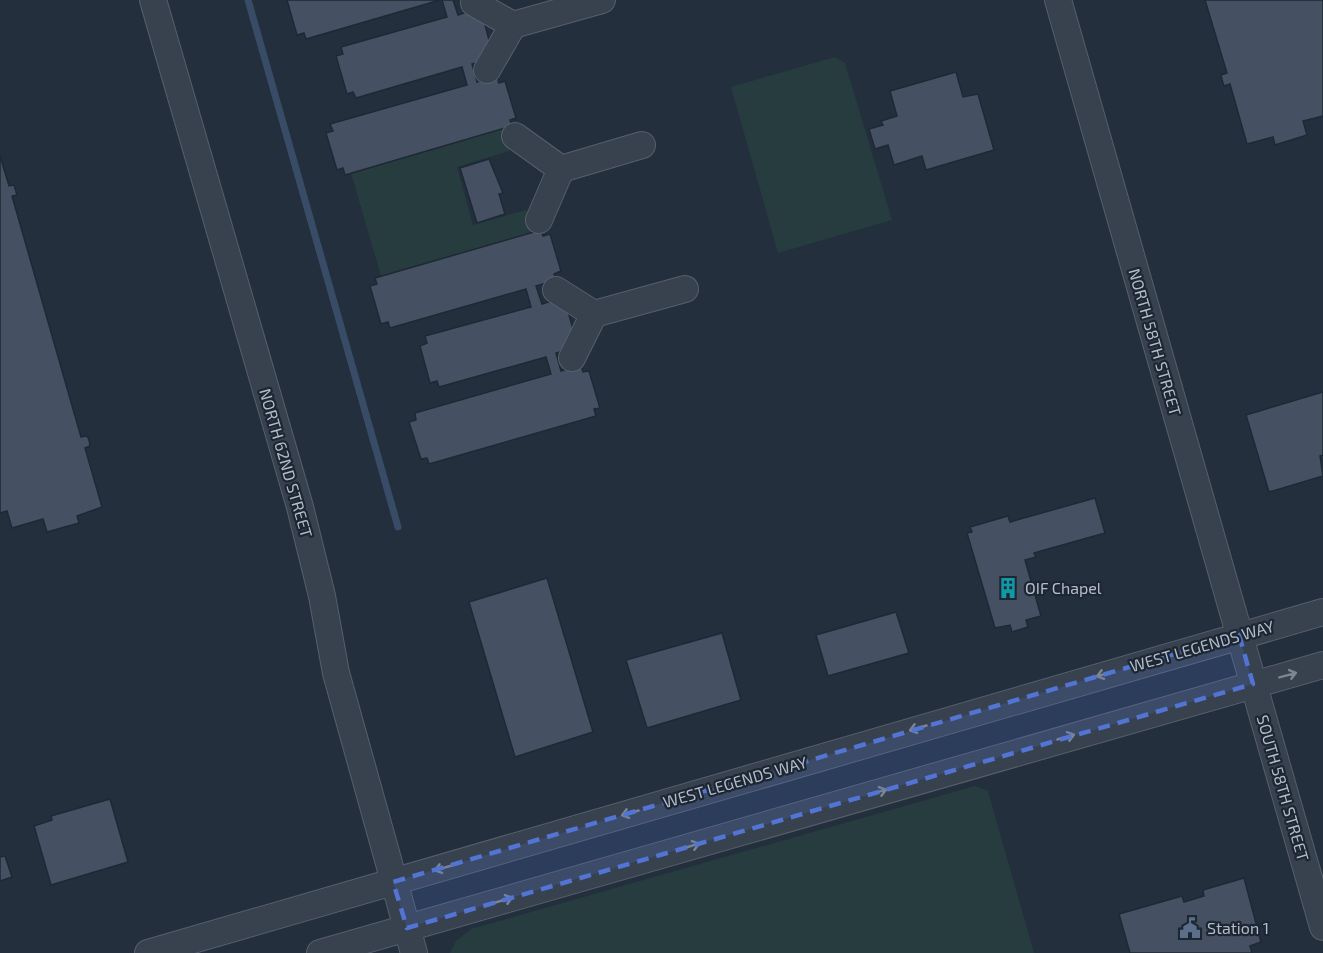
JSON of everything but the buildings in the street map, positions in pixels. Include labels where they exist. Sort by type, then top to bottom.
[{"type":"street","name":"NORTH 62ND STREET","points":[[153,0],[300,507],[322,596],[336,673],[414,953]]},
{"type":"street","points":[[487,70],[513,25],[602,0]]},
{"type":"street","name":"NORTH 58TH STREET","points":[[1058,0],[1253,684]]},
{"type":"street","points":[[474,3],[513,25]]},
{"type":"street","points":[[515,136],[561,169]]},
{"type":"street","points":[[561,169],[642,146]]},
{"type":"street","points":[[539,220],[561,169]]},
{"type":"street","points":[[556,290],[594,314],[684,289]]},
{"type":"street","points":[[572,358],[594,314]]},
{"type":"street","name":"WEST LEGENDS WAY","points":[[148,953],[1323,612]]},
{"type":"street","points":[[320,953],[1323,665]]},
{"type":"street","name":"SOUTH 58TH STREET","points":[[1253,684],[1323,927]]},
{"type":"highlighted area","points":[[1239,635],[1253,684],[407,928],[393,882]]},
{"type":"green space","points":[[835,57],[845,63],[892,220],[778,253],[731,87]]},
{"type":"green space","points":[[505,128],[511,148],[509,151],[457,167],[473,225],[526,210],[529,212],[535,232],[381,276],[351,173]]},
{"type":"green space","points":[[975,786],[988,791],[1034,953],[450,953],[456,941],[471,929]]},
{"type":"waterway","points":[[248,0],[398,527]]},
{"type":"place","name":"OIF Chapel","points":[[1008,588]]},
{"type":"place","name":"Station 1","points":[[1190,928]]}]
